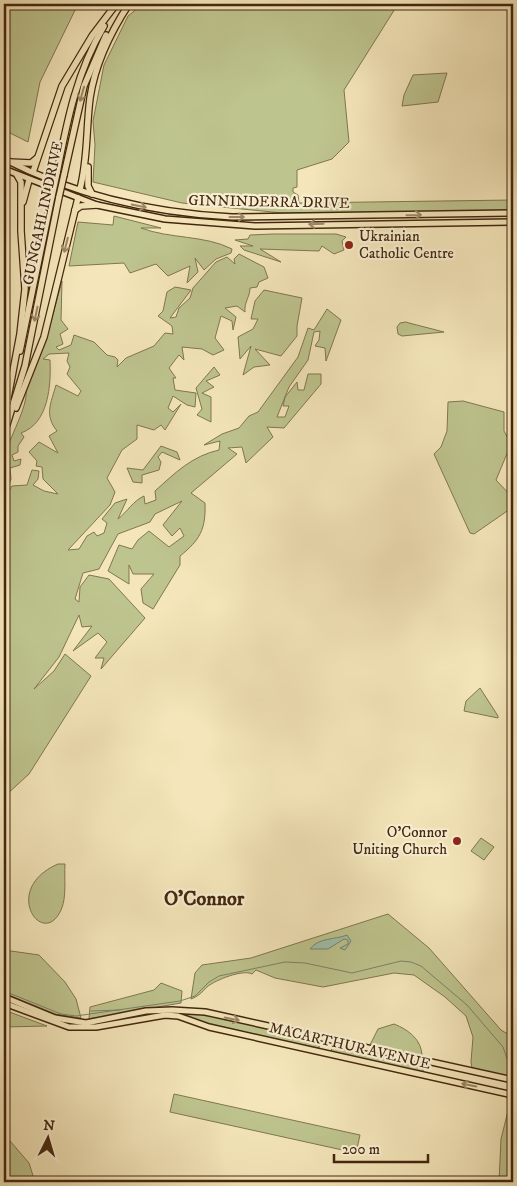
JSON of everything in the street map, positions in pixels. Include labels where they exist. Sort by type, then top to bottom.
[{"type":"highway","points":[[92,194],[88,186],[90,96],[97,67],[112,32],[127,4]]},
{"type":"highway","name":"GUNGAHLIN DRIVE","points":[[5,431],[25,366],[78,108],[89,73],[105,37],[127,4]]},
{"type":"highway","points":[[33,172],[62,86],[115,5]]},
{"type":"highway","name":"GUNGAHLIN DRIVE","points":[[4,413],[18,365],[72,99],[88,56],[115,5]]},
{"type":"highway","points":[[80,189],[88,142]]},
{"type":"highway","points":[[6,161],[31,163],[37,158]]},
{"type":"highway","points":[[7,403],[20,334],[25,289],[21,182],[16,175]]},
{"type":"highway","points":[[21,214],[29,180]]},
{"type":"highway","points":[[5,431],[44,337],[78,198]]},
{"type":"highway","points":[[74,212],[81,206],[97,205]]},
{"type":"main road","name":"GINNINDERRA DRIVE","points":[[6,161],[92,194],[144,207],[209,216],[513,213]]},
{"type":"main road","name":"GINNINDERRA DRIVE","points":[[4,169],[97,205],[165,219],[231,225],[513,222]]},
{"type":"main road","points":[[29,180],[33,172]]},
{"type":"main road","points":[[78,198],[80,189]]},
{"type":"main road","name":"MACARTHUR AVENUE","points":[[4,997],[55,1018],[86,1023],[146,1011],[184,1010],[204,1012],[513,1080]]},
{"type":"main road","name":"MACARTHUR AVENUE","points":[[4,1003],[69,1027],[96,1027],[165,1015],[182,1018],[209,1027],[513,1095]]},
{"type":"shaded area","points":[[4,4],[78,4],[40,82],[28,142],[4,130]]},
{"type":"shaded area","points":[[143,4],[398,4],[344,90],[349,142],[332,159],[297,170],[297,187],[293,188],[293,192],[298,195],[299,203],[513,200],[513,211],[282,213],[182,203],[93,182],[95,145],[93,121],[104,65],[128,16]]},
{"type":"shaded area","points":[[447,73],[438,102],[402,106],[404,95],[413,75]]},
{"type":"shaded area","points":[[114,216],[161,228],[141,228],[152,231],[210,241],[232,249],[231,253],[216,259],[204,270],[195,258],[198,272],[187,283],[190,266],[168,276],[156,264],[130,273],[124,263],[69,266],[78,222],[113,225]]},
{"type":"shaded area","points":[[336,234],[346,237],[342,241],[344,250],[334,254],[322,246],[319,251],[260,249],[281,262],[244,250],[240,246],[253,246],[235,240],[248,239],[250,235]]},
{"type":"shaded area","points":[[239,254],[264,267],[268,278],[259,282],[257,287],[250,288],[245,312],[237,306],[225,308],[236,317],[233,330],[232,321],[221,316],[215,338],[224,350],[213,355],[202,349],[182,347],[184,360],[179,355],[169,368],[176,378],[173,378],[175,390],[196,393],[195,407],[187,405],[173,396],[168,408],[173,412],[181,404],[165,430],[161,425],[154,430],[137,425],[137,439],[122,450],[107,478],[115,492],[110,505],[68,550],[79,549],[87,536],[94,532],[97,536],[104,533],[107,523],[102,519],[115,503],[127,499],[118,519],[144,496],[145,504],[156,500],[155,491],[184,466],[200,456],[219,450],[220,441],[204,445],[222,434],[239,428],[249,416],[258,412],[298,357],[308,328],[314,330],[327,309],[341,320],[326,361],[325,348],[315,346],[319,340],[320,331],[314,332],[308,360],[289,387],[285,397],[297,382],[298,390],[304,390],[308,374],[321,374],[321,384],[284,428],[267,427],[273,437],[246,463],[242,447],[228,448],[237,454],[191,493],[205,503],[203,527],[197,539],[180,556],[180,565],[153,609],[143,603],[141,589],[154,574],[133,574],[129,565],[129,584],[108,571],[119,545],[132,549],[138,540],[149,531],[169,547],[184,536],[180,528],[172,536],[163,525],[182,501],[155,514],[150,522],[118,534],[99,569],[83,573],[75,599],[79,602],[80,587],[89,575],[109,579],[145,618],[101,669],[104,658],[95,658],[107,642],[98,633],[73,651],[92,626],[82,627],[79,615],[59,657],[34,689],[54,671],[65,654],[91,676],[29,774],[5,796],[4,498],[12,486],[27,485],[32,470],[39,471],[38,479],[33,485],[44,491],[58,494],[43,479],[42,467],[36,466],[37,461],[29,452],[39,442],[58,453],[49,436],[57,431],[50,414],[56,385],[78,396],[81,391],[67,374],[70,367],[67,361],[69,353],[49,354],[43,359],[50,360],[50,381],[46,402],[43,412],[37,421],[21,433],[24,437],[18,446],[18,452],[12,455],[14,461],[21,459],[20,465],[10,468],[11,479],[4,496],[3,462],[24,405],[26,391],[46,340],[62,281],[61,320],[68,329],[60,334],[63,344],[56,347],[59,350],[71,345],[74,335],[94,342],[107,355],[115,357],[118,360],[117,367],[126,358],[154,346],[165,333],[173,334],[172,326],[158,316],[163,311],[167,292],[175,287],[191,290],[170,318],[176,317],[179,308],[190,298],[193,288],[216,262],[227,257],[235,264],[234,259]],"holes":[[[285,397],[283,406],[289,406],[285,417],[277,417]]]},
{"type":"shaded area","points":[[264,290],[302,298],[297,336],[281,356],[255,349],[270,365],[254,367],[243,375],[251,346],[240,359],[238,337],[253,329],[258,319],[251,319],[255,301]]},
{"type":"shaded area","points":[[406,322],[444,332],[402,336],[398,334],[397,327],[400,323]]},
{"type":"shaded area","points":[[214,367],[220,375],[206,381],[214,387],[202,393],[211,397],[211,422],[197,415],[202,409],[196,388]]},
{"type":"shaded area","points":[[463,401],[504,412],[504,431],[511,444],[496,480],[513,498],[513,507],[474,534],[470,533],[434,454],[441,447],[447,431],[448,402]]},
{"type":"shaded area","points":[[161,446],[177,452],[180,460],[162,452],[158,457],[161,462],[159,470],[142,475],[142,483],[133,482],[127,468],[143,470]]},
{"type":"shaded area","points":[[480,688],[498,718],[464,711],[466,701]]},
{"type":"shaded area","points":[[481,838],[494,847],[484,860],[471,851]]},
{"type":"shaded area","points":[[58,864],[65,864],[63,905],[53,921],[45,923],[37,920],[31,911],[29,900],[31,887],[41,875]]},
{"type":"shaded area","points":[[388,914],[429,948],[501,1030],[513,1037],[513,1078],[472,1068],[473,1037],[466,1016],[445,997],[414,975],[394,973],[323,987],[275,978],[256,970],[252,974],[242,973],[222,978],[191,999],[195,973],[202,965],[251,958]]},
{"type":"shaded area","points":[[347,935],[351,941],[345,950],[340,948],[348,944],[348,940],[344,939],[328,949],[310,949],[318,942]]},
{"type":"shaded area","points":[[11,951],[39,955],[65,982],[76,999],[81,1018],[55,1014],[4,994],[4,953]]},
{"type":"shaded area","points":[[161,983],[182,991],[181,1003],[89,1019],[90,1007],[154,990]]},
{"type":"shaded area","points":[[4,1010],[47,1026],[4,1027]]},
{"type":"shaded area","points":[[187,1014],[214,1016],[320,1039],[319,1048],[204,1024],[188,1016]]},
{"type":"shaded area","points":[[394,1024],[414,1036],[420,1046],[422,1057],[370,1045],[378,1029]]},
{"type":"shaded area","points":[[333,1043],[424,1062],[423,1072],[331,1052]]},
{"type":"shaded area","points":[[174,1094],[360,1135],[356,1153],[170,1112]]},
{"type":"shaded area","points":[[510,1103],[513,1103],[513,1182],[499,1182],[501,1139]]},
{"type":"shaded area","points":[[4,1134],[29,1163],[35,1182],[4,1182]]},
{"type":"waterway","points":[[4,991],[61,1014],[76,1016],[180,1001],[195,996],[209,982],[219,976],[285,962],[305,963],[352,973],[401,961],[411,962],[421,966],[467,1005],[503,1047],[511,1070]]},
{"type":"waterway","points":[[91,1011],[120,1010]]},
{"type":"waterway","points":[[512,1182],[513,1168]]},
{"type":"place","name":"Ukrainian Catholic Centre","points":[[349,245]]},
{"type":"place","name":"O'Connor Uniting Church","points":[[457,841]]},
{"type":"district","name":"O'Connor","points":[[204,899]]}]
